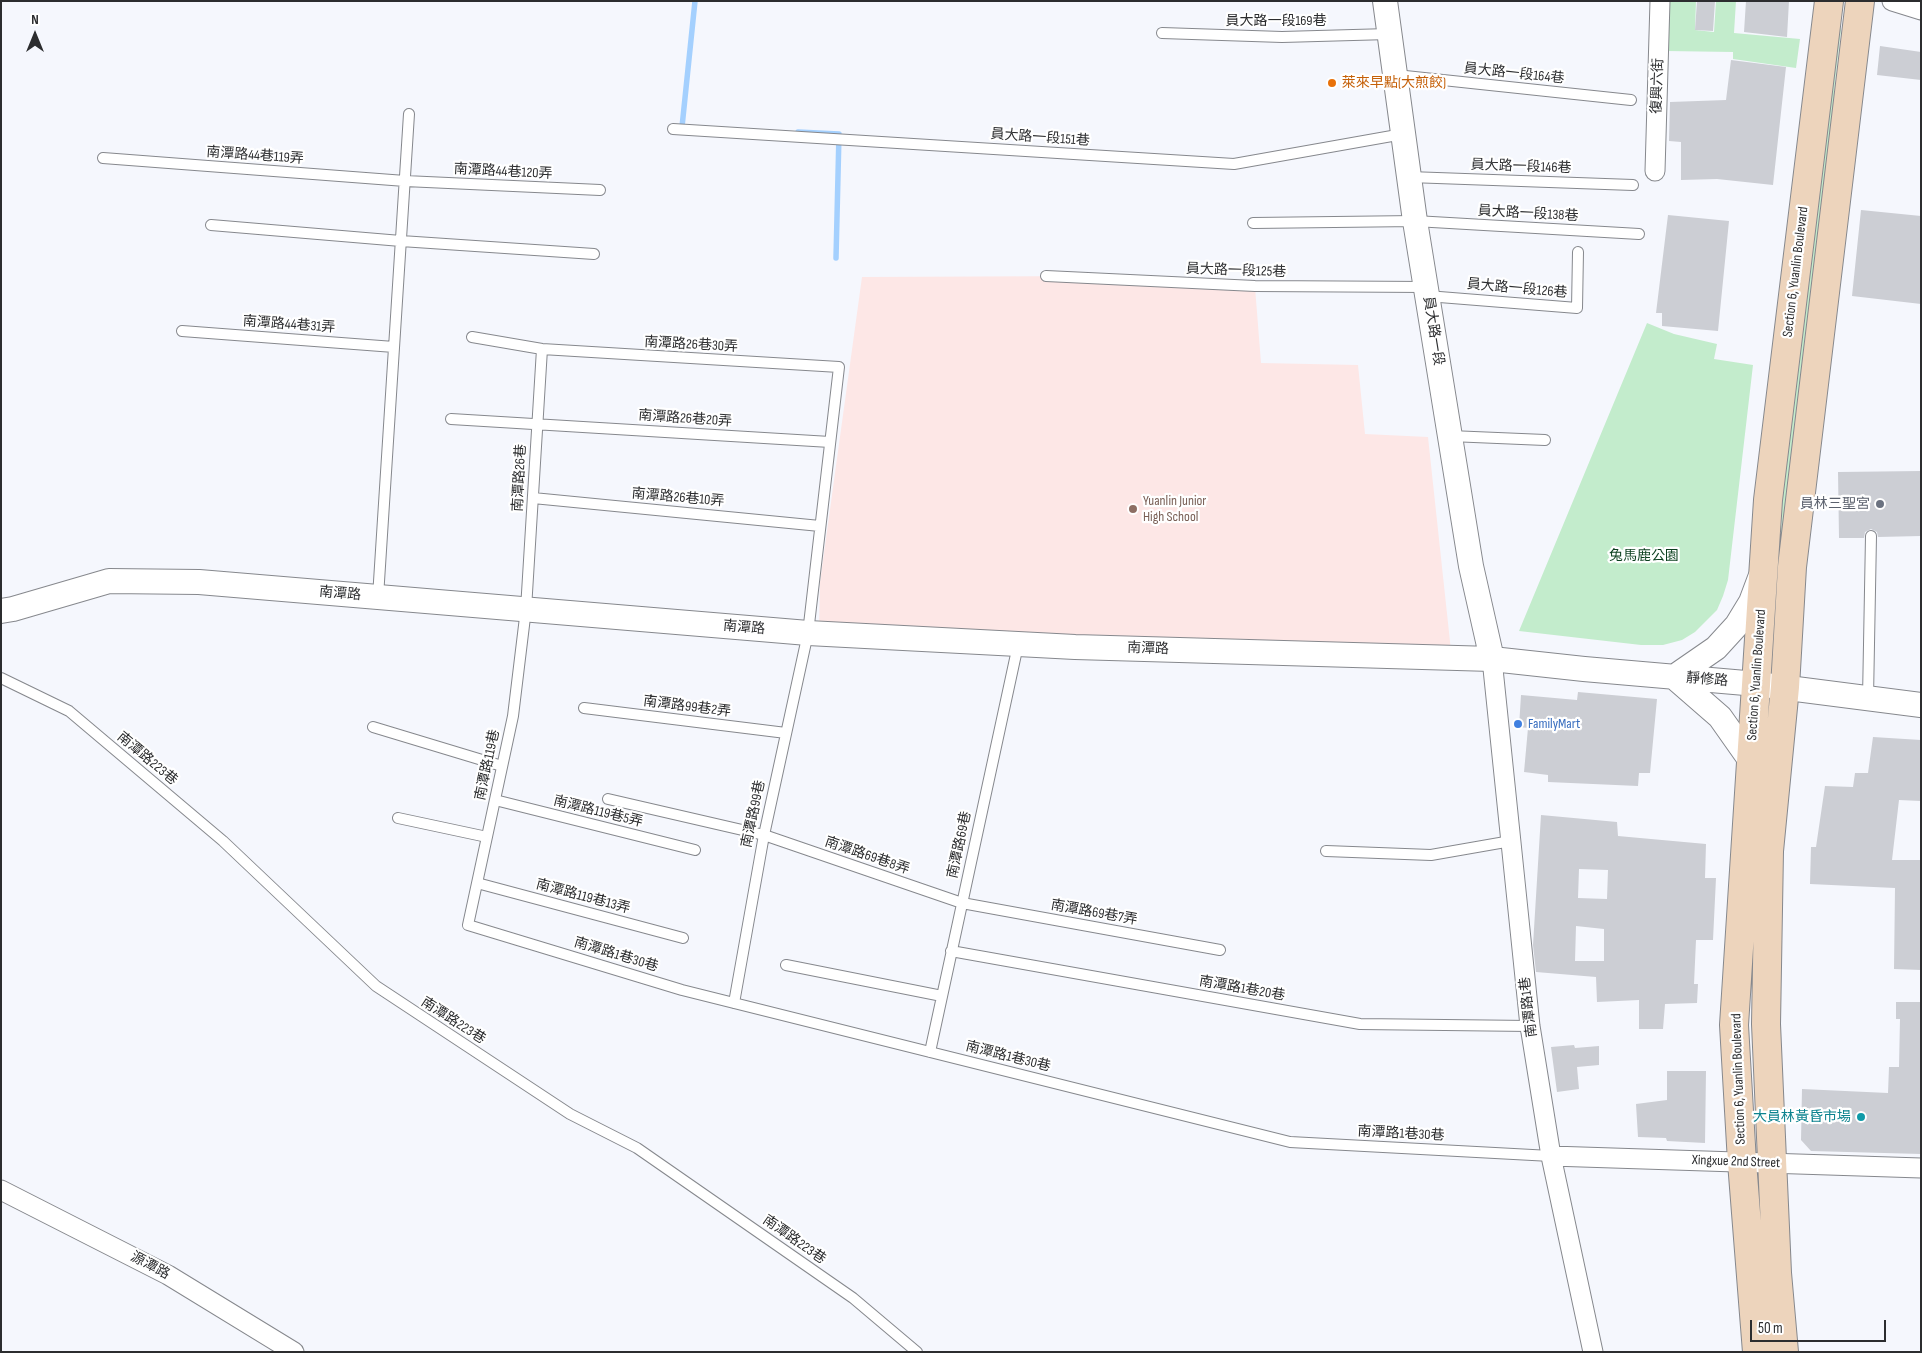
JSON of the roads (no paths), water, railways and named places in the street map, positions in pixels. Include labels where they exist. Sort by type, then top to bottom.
[{"type":"main road","name":"Section 6, Yuanlin Boulevard","points":[[1757,1352],[1742,1162],[1734,1025],[1751,761],[1758,684],[1768,500],[1775,430],[1829,1]]},
{"type":"main road","name":"Section 6, Yuanlin Boulevard","points":[[1784,1352],[1777,1273],[1766,1024],[1770,851],[1785,687],[1792,567],[1860,1]]},
{"type":"street","name":"員大路一段","points":[[1386,1],[1415,221],[1470,566],[1492,659]]},
{"type":"street","name":"復興六街","points":[[1655,171],[1660,1]]},
{"type":"street","points":[[1892,1],[1921,10]]},
{"type":"street","points":[[1751,761],[1720,717],[1674,677],[1716,648],[1737,625],[1750,602],[1764,568]]},
{"type":"street","name":"南潭路","points":[[1,611],[109,581],[199,582],[808,633],[1018,644],[1492,659]]},
{"type":"street","name":"靜修路","points":[[1492,659],[1758,684],[1921,705]]},
{"type":"street","name":"南潭路1巷","points":[[1492,659],[1530,1026],[1551,1156],[1593,1352]]},
{"type":"street","name":"Xingxue 2nd Street","points":[[1551,1156],[1921,1168]]},
{"type":"street","name":"源潭路","points":[[1,1190],[168,1275],[294,1352]]},
{"type":"lane","name":"員大路一段169巷","points":[[1162,32],[1282,37],[1389,34]]},
{"type":"lane","name":"員大路一段164巷","points":[[1395,75],[1631,100]]},
{"type":"lane","points":[[378,597],[409,114]]},
{"type":"lane","name":"員大路一段151巷","points":[[673,129],[1234,164],[1403,134]]},
{"type":"lane","name":"南潭路44巷119弄","points":[[103,158],[405,181]]},
{"type":"lane","name":"員大路一段146巷","points":[[1409,177],[1633,185]]},
{"type":"lane","name":"南潭路44巷120弄","points":[[405,181],[600,190]]},
{"type":"lane","name":"員大路一段138巷","points":[[1253,223],[1415,221],[1639,234]]},
{"type":"lane","points":[[210,225],[401,241],[594,254]]},
{"type":"lane","name":"員大路一段126巷","points":[[1426,292],[1578,308],[1578,252]]},
{"type":"lane","name":"員大路一段125巷","points":[[1046,276],[1426,292]]},
{"type":"lane","name":"南潭路44巷31弄","points":[[182,331],[394,347]]},
{"type":"lane","name":"南潭路26巷30弄","points":[[472,337],[542,349],[839,367]]},
{"type":"lane","name":"南潭路26巷","points":[[526,609],[542,349]]},
{"type":"lane","name":"南潭路99巷","points":[[734,1003],[764,835],[808,633],[839,367]]},
{"type":"lane","name":"南潭路26巷20弄","points":[[450,418],[830,442]]},
{"type":"lane","points":[[1450,436],[1545,440]]},
{"type":"lane","name":"南潭路26巷10弄","points":[[533,498],[820,526]]},
{"type":"lane","points":[[1868,698],[1871,536]]},
{"type":"lane","name":"南潭路119巷","points":[[468,925],[513,716],[526,609]]},
{"type":"lane","name":"南潭路69巷","points":[[930,1052],[1018,644]]},
{"type":"lane","name":"南潭路223巷","points":[[1,678],[69,712],[223,841],[376,986],[570,1114],[638,1148],[853,1298],[918,1352]]},
{"type":"lane","name":"南潭路99巷2弄","points":[[584,708],[786,733]]},
{"type":"lane","points":[[373,727],[502,766]]},
{"type":"lane","name":"南潭路69巷8弄","points":[[608,798],[764,835],[962,903]]},
{"type":"lane","name":"南潭路119巷5弄","points":[[495,800],[695,850]]},
{"type":"lane","points":[[398,818],[487,837]]},
{"type":"lane","points":[[1326,850],[1431,855],[1511,841]]},
{"type":"lane","name":"南潭路119巷13弄","points":[[477,883],[683,938]]},
{"type":"lane","name":"南潭路69巷7弄","points":[[962,903],[1220,950]]},
{"type":"lane","name":"南潭路1巷30巷","points":[[468,925],[682,990],[1290,1142],[1551,1156]]},
{"type":"lane","name":"南潭路1巷20巷","points":[[951,951],[1360,1024],[1530,1026]]},
{"type":"lane","points":[[786,965],[942,996]]},
{"type":"waterway","points":[[686,127],[682,127],[695,1]]},
{"type":"waterway","points":[[798,132],[839,134],[836,258]]},
{"type":"place","name":"萊來早點(大煎餃)","points":[[1332,83]]},
{"type":"place","name":"員林三聖宮","points":[[1880,504]]},
{"type":"place","name":"Yuanlin Junior High School","points":[[1133,509]]},
{"type":"place","name":"FamilyMart","points":[[1518,724]]},
{"type":"place","name":"大員林黃昏市場","points":[[1861,1117]]},
{"type":"park label","name":"兔馬鹿公園","points":[[1644,556]]}]
